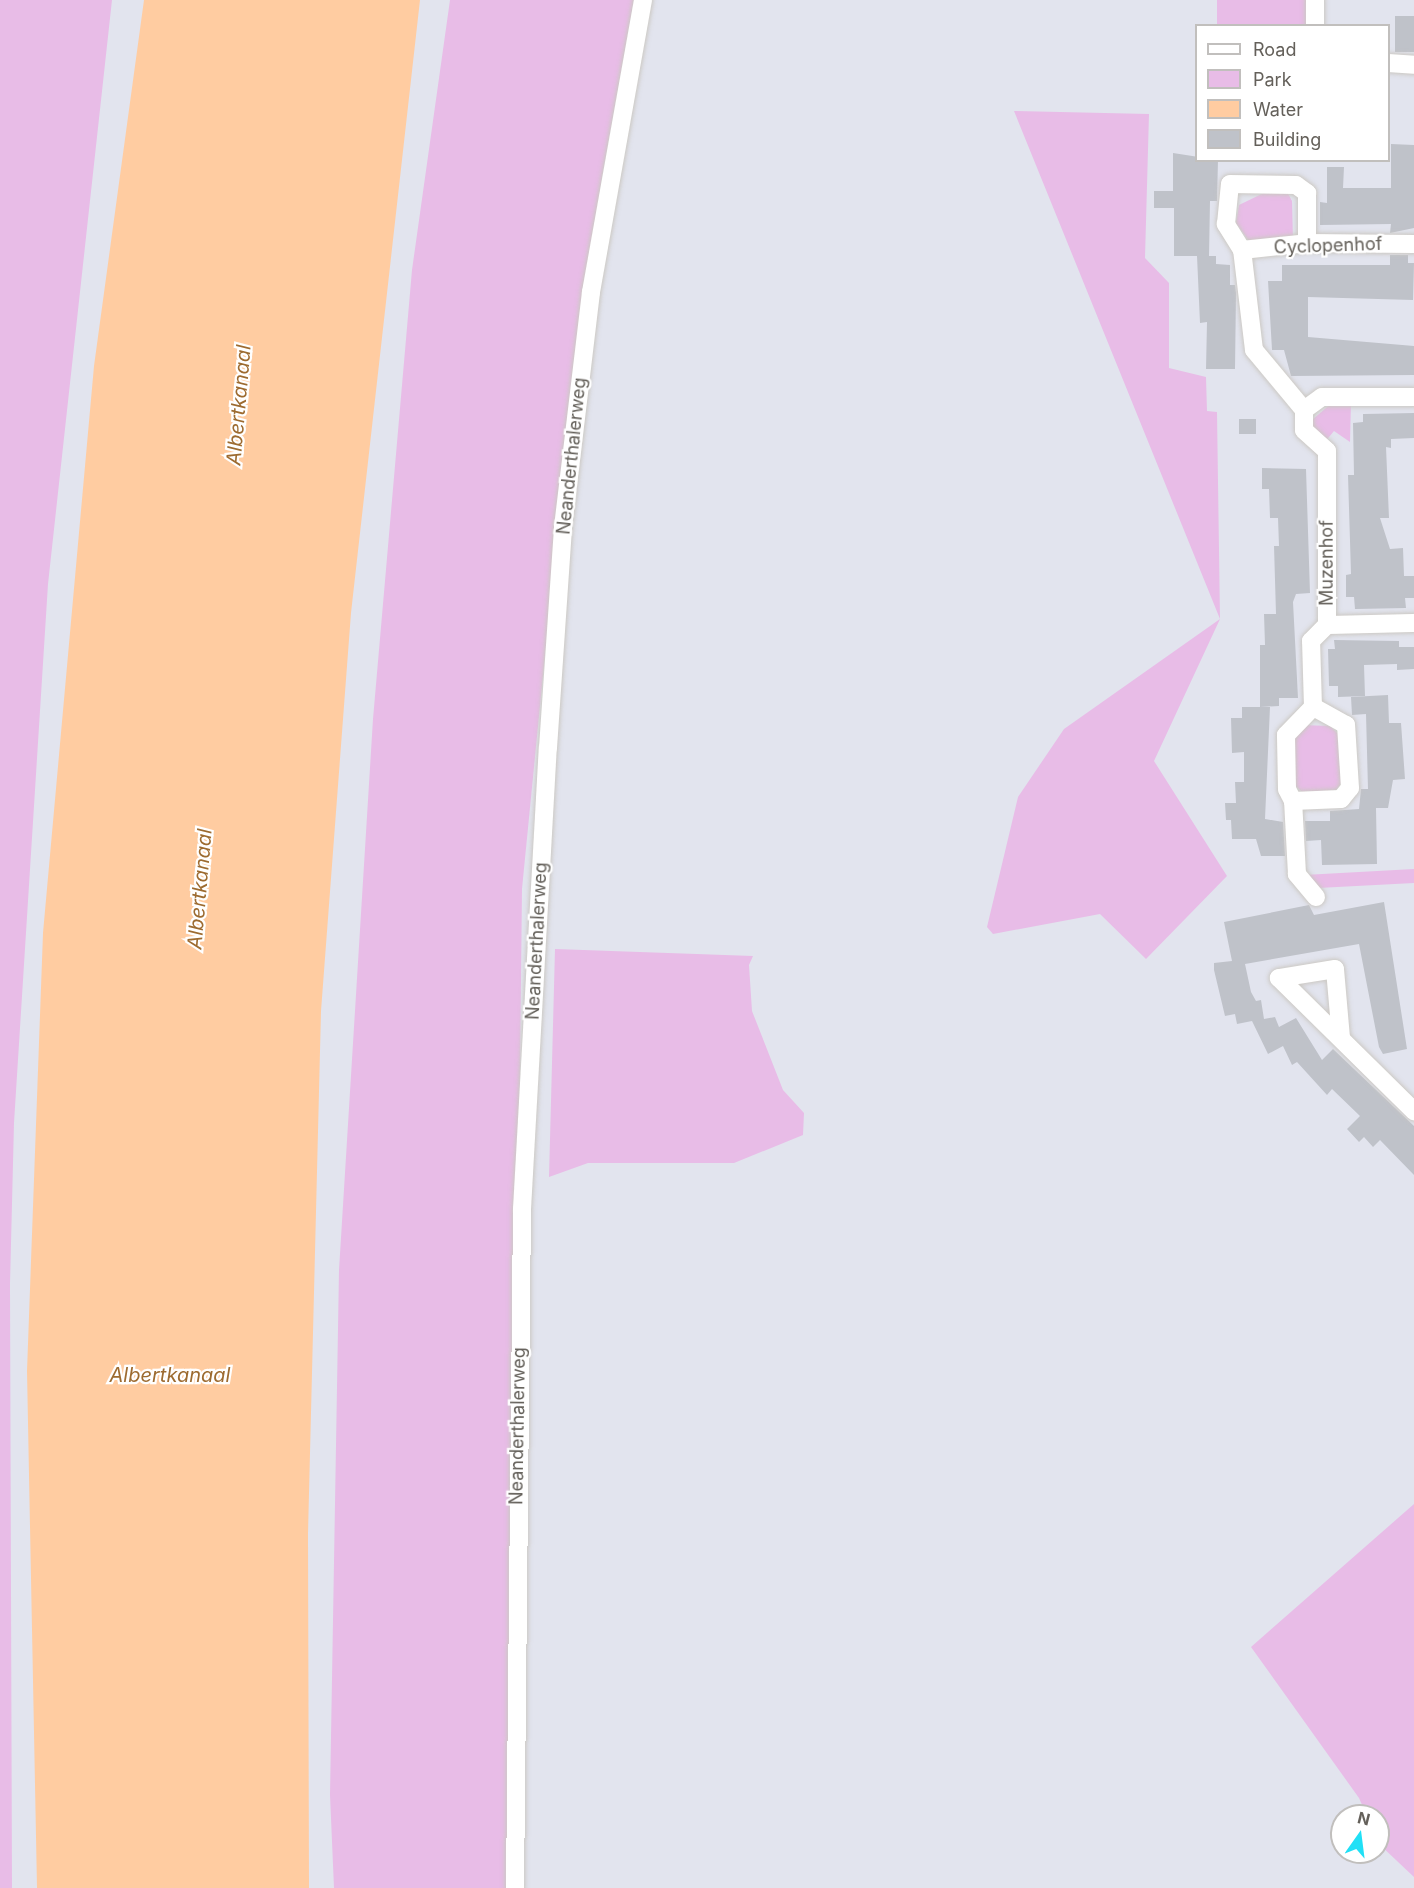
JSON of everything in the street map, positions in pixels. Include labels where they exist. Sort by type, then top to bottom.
[{"type":"street","name":"Neanderthalerweg","points":[[515,1888],[522,1209],[563,527],[591,292],[644,0]]},
{"type":"street","points":[[1315,0],[1315,24]]},
{"type":"street","points":[[1390,63],[1414,65]]},
{"type":"street","points":[[1307,243],[1307,194],[1296,185],[1230,183],[1226,224],[1242,250],[1254,350],[1304,410],[1322,397],[1414,397]]},
{"type":"street","name":"Cyclopenhof","points":[[1242,250],[1307,243],[1414,244]]},
{"type":"street","name":"Muzenhof","points":[[1304,410],[1304,430],[1327,451],[1327,626],[1311,641],[1313,707]]},
{"type":"street","points":[[1327,626],[1414,623]]},
{"type":"street","points":[[1293,801],[1341,799],[1350,788],[1346,725],[1313,707],[1286,735],[1287,789],[1293,801],[1297,874],[1316,897]]},
{"type":"street","points":[[1341,1038],[1413,1108]]},
{"type":"green space","points":[[0,0],[112,0],[48,584],[14,1123],[10,1284],[12,1888],[0,1888]]},
{"type":"green space","points":[[450,0],[634,0],[601,183],[558,523],[522,889],[511,1888],[334,1888],[330,1795],[339,1270],[373,719],[412,270]]},
{"type":"green space","points":[[1217,0],[1310,0],[1310,24],[1217,24]]},
{"type":"green space","points":[[1014,111],[1149,114],[1145,258],[1169,283],[1169,368],[1206,377],[1207,411],[1217,412],[1220,619]]},
{"type":"green space","points":[[1274,188],[1286,190],[1292,201],[1293,241],[1249,241],[1236,223],[1239,205]]},
{"type":"green space","points":[[1333,402],[1351,402],[1350,442],[1334,431],[1324,443],[1311,432],[1312,420]]},
{"type":"green space","points":[[1220,619],[1154,761],[1227,876],[1146,959],[1100,914],[993,934],[987,927],[1018,797],[1064,729]]},
{"type":"green space","points":[[1302,725],[1330,726],[1339,735],[1341,783],[1336,790],[1302,792],[1293,783],[1293,736]]},
{"type":"green space","points":[[1414,869],[1414,883],[1318,888],[1304,875]]},
{"type":"green space","points":[[555,949],[753,956],[749,965],[752,1011],[783,1090],[804,1113],[803,1135],[734,1163],[588,1163],[549,1177]]},
{"type":"green space","points":[[1414,1504],[1414,1877],[1390,1854],[1390,1804],[1362,1804],[1251,1647]]},
{"type":"water","name":"Albertkanaal","points":[[144,0],[420,0],[351,613],[321,1011],[308,1534],[309,1888],[37,1888],[27,1371],[43,933],[94,366]]},
{"type":"building","points":[[1395,16],[1414,16],[1414,52],[1395,52]]},
{"type":"building","points":[[1391,144],[1414,145],[1414,228],[1390,233],[1391,224],[1320,225],[1320,202],[1327,203],[1327,167],[1344,167],[1343,188],[1391,188]]},
{"type":"building","points":[[1173,153],[1195,156],[1195,162],[1218,162],[1217,201],[1210,201],[1209,256],[1174,256],[1174,208],[1154,208],[1154,191],[1173,191]]},
{"type":"building","points":[[1390,255],[1408,255],[1408,263],[1414,263],[1413,300],[1308,297],[1308,337],[1414,346],[1414,375],[1291,376],[1284,350],[1272,350],[1268,281],[1282,281],[1282,265],[1390,265]]},
{"type":"building","points":[[1197,256],[1216,256],[1216,264],[1230,265],[1230,285],[1235,285],[1236,293],[1235,369],[1206,369],[1207,322],[1200,323]]},
{"type":"building","points":[[1414,413],[1414,438],[1391,439],[1391,448],[1386,447],[1389,518],[1380,518],[1390,549],[1403,548],[1404,576],[1414,576],[1414,598],[1405,598],[1406,608],[1355,609],[1354,597],[1346,597],[1346,575],[1351,574],[1348,475],[1354,475],[1353,423],[1363,422],[1363,414]]},
{"type":"building","points":[[1239,419],[1256,419],[1256,434],[1239,434]]},
{"type":"building","points":[[1262,468],[1306,469],[1310,593],[1296,594],[1293,602],[1298,698],[1279,698],[1279,706],[1260,707],[1260,645],[1265,645],[1264,614],[1276,614],[1274,546],[1279,546],[1278,518],[1270,518],[1269,489],[1262,489]]},
{"type":"building","points":[[1334,640],[1399,641],[1399,647],[1414,647],[1414,669],[1397,670],[1397,664],[1364,665],[1365,696],[1338,697],[1338,686],[1329,686],[1328,649],[1335,649]]},
{"type":"building","points":[[1388,695],[1389,723],[1401,723],[1405,779],[1393,780],[1388,808],[1376,808],[1377,864],[1322,865],[1321,840],[1306,841],[1305,821],[1330,821],[1330,811],[1359,809],[1361,789],[1368,789],[1366,714],[1352,715],[1351,697]]},
{"type":"building","points":[[1242,707],[1270,707],[1265,819],[1283,822],[1285,856],[1261,856],[1256,839],[1232,839],[1231,820],[1226,820],[1225,803],[1236,803],[1235,782],[1244,782],[1244,752],[1232,753],[1231,718],[1242,718]]},
{"type":"building","points":[[1384,902],[1407,1049],[1383,1054],[1379,1047],[1359,944],[1245,964],[1251,992],[1256,1001],[1261,1000],[1264,1019],[1275,1017],[1279,1027],[1296,1018],[1322,1060],[1333,1049],[1414,1126],[1414,1175],[1380,1140],[1373,1147],[1364,1137],[1359,1142],[1347,1129],[1360,1116],[1332,1089],[1327,1095],[1297,1062],[1292,1065],[1283,1046],[1268,1054],[1252,1021],[1237,1024],[1235,1014],[1225,1016],[1214,970],[1214,963],[1232,961],[1224,922],[1309,905],[1314,915]]}]
